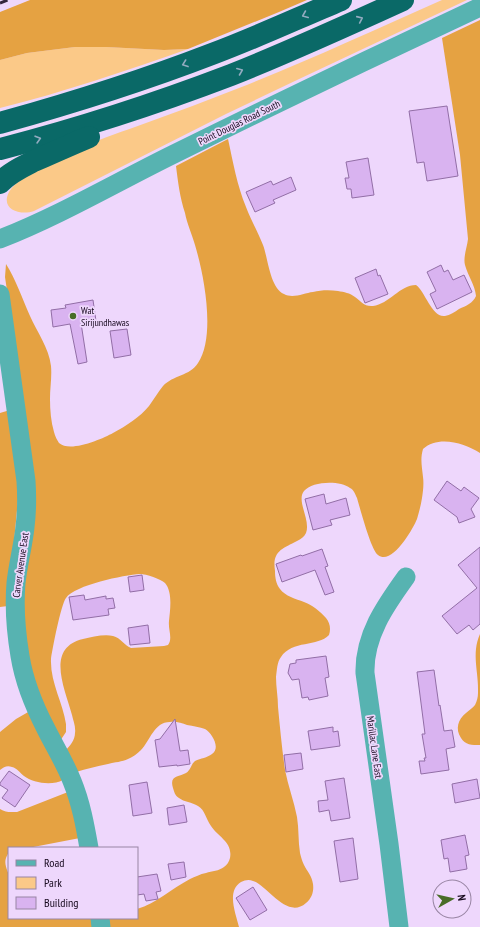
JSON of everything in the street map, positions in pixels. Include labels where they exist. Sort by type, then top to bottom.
[{"type":"highway","points":[[0,123],[69,104],[158,74],[231,47],[341,0]]},
{"type":"highway","points":[[0,149],[61,133],[146,106],[214,81],[264,61],[403,0]]},
{"type":"highway","points":[[0,183],[14,172],[45,156],[214,81]]},
{"type":"street","name":"Point Douglas Road South","points":[[0,239],[52,216],[273,105],[480,7]]},
{"type":"street","name":"Carver Avenue East","points":[[0,294],[26,481],[26,518],[15,600],[15,620],[20,656],[24,675],[32,698],[75,789],[83,815],[89,847]]},
{"type":"street","name":"Marillac Lane East","points":[[399,927],[390,844],[365,673],[365,662],[368,645],[374,627],[383,610],[406,577]]},
{"type":"green space","points":[[442,0],[467,0],[226,114],[34,211],[23,213],[18,212],[9,207],[7,203],[7,198],[11,188],[17,183],[89,144],[265,78]]},
{"type":"green space","points":[[75,47],[164,50],[188,49],[95,81],[0,108],[0,60],[27,53]]},
{"type":"shaded area","points":[[30,0],[307,0],[188,49],[164,50],[75,47],[27,53],[0,60],[0,12]]},
{"type":"shaded area","points":[[480,20],[480,453],[467,446],[444,441],[436,442],[423,449],[421,460],[423,488],[417,519],[407,538],[395,551],[389,555],[384,557],[375,552],[354,492],[345,485],[326,483],[313,485],[304,491],[302,495],[302,505],[307,522],[306,533],[301,539],[279,552],[275,559],[274,564],[276,578],[280,589],[288,595],[316,608],[326,618],[330,626],[329,635],[324,639],[292,648],[286,652],[281,657],[277,666],[276,677],[285,770],[297,817],[300,853],[303,864],[311,876],[312,881],[313,889],[310,899],[299,907],[285,905],[259,884],[252,880],[247,880],[236,886],[234,891],[233,903],[239,927],[109,927],[108,919],[138,919],[138,909],[158,900],[190,879],[222,868],[228,862],[230,852],[227,844],[211,826],[204,812],[196,805],[177,796],[174,792],[172,784],[175,777],[188,772],[195,761],[212,754],[215,751],[216,745],[213,737],[205,729],[178,722],[172,722],[165,723],[156,728],[141,750],[123,761],[76,772],[65,751],[75,736],[75,726],[62,682],[61,660],[64,651],[71,644],[83,639],[109,635],[116,637],[131,648],[168,645],[170,637],[169,591],[165,583],[153,577],[140,574],[123,576],[89,585],[71,593],[66,598],[59,618],[51,659],[52,676],[66,724],[66,732],[60,741],[34,683],[23,627],[22,394],[5,277],[6,264],[13,276],[50,359],[50,412],[55,435],[59,443],[64,446],[78,446],[86,444],[108,436],[128,424],[137,418],[149,406],[167,382],[191,371],[198,363],[203,351],[206,337],[207,305],[202,272],[182,202],[176,166],[228,139],[243,199],[263,245],[270,272],[279,291],[291,296],[319,291],[338,291],[353,296],[365,305],[373,306],[379,305],[405,288],[416,285],[436,313],[445,316],[452,313],[469,304],[476,296],[466,269],[465,262],[468,239],[460,155],[442,38]]},
{"type":"shaded area","points":[[10,410],[19,489],[8,606],[0,607],[0,413]]},
{"type":"shaded area","points":[[480,634],[480,745],[474,745],[467,743],[459,735],[458,724],[463,715],[476,704],[478,685],[476,649]]},
{"type":"shaded area","points":[[30,711],[63,780],[59,782],[37,782],[24,776],[15,768],[10,766],[0,770],[0,732],[16,719]]},
{"type":"shaded area","points":[[68,792],[80,838],[33,847],[8,847],[8,854],[5,862],[8,872],[8,919],[92,919],[93,927],[0,927],[0,809],[6,812],[17,812]]},
{"type":"building","points":[[447,106],[458,176],[427,181],[424,162],[417,163],[409,111]]},
{"type":"building","points":[[368,158],[374,195],[352,198],[351,189],[347,189],[345,178],[349,178],[346,162]]},
{"type":"building","points":[[291,177],[296,190],[273,200],[275,203],[255,212],[246,192],[271,181],[273,185]]},
{"type":"building","points":[[441,265],[444,272],[448,270],[453,280],[464,275],[472,292],[437,309],[430,294],[436,291],[427,272]]},
{"type":"building","points":[[376,269],[378,276],[380,275],[388,294],[365,303],[355,278]]},
{"type":"building","name":"Wat Sirijundhawas","points":[[93,300],[96,321],[81,323],[87,362],[78,364],[70,324],[53,327],[51,310],[66,308],[65,305]]},
{"type":"building","points":[[127,329],[131,355],[114,358],[110,331]]},
{"type":"building","points":[[447,481],[461,491],[464,487],[479,498],[471,509],[475,517],[459,523],[457,517],[434,500]]},
{"type":"building","points":[[324,494],[326,504],[346,498],[350,515],[330,520],[332,525],[313,530],[305,499]]},
{"type":"building","points":[[480,547],[480,624],[473,630],[469,625],[457,634],[442,616],[477,588],[458,565]]},
{"type":"building","points":[[322,549],[328,566],[325,567],[334,592],[325,595],[315,570],[282,582],[276,564]]},
{"type":"building","points":[[142,575],[144,590],[130,592],[128,577]]},
{"type":"building","points":[[84,595],[85,600],[106,596],[106,599],[113,598],[115,608],[108,609],[109,615],[73,620],[69,597]]},
{"type":"building","points":[[148,625],[150,643],[130,645],[128,628]]},
{"type":"building","points":[[326,656],[329,677],[325,678],[328,696],[309,700],[308,697],[302,698],[299,679],[292,680],[288,673],[290,664],[296,663],[296,660]]},
{"type":"building","points":[[434,670],[444,731],[452,730],[455,747],[446,749],[449,770],[421,774],[419,761],[425,761],[424,758],[426,758],[422,734],[425,734],[417,672]]},
{"type":"building","points":[[175,719],[180,751],[188,750],[190,764],[159,767],[155,740],[160,739]]},
{"type":"building","points":[[333,727],[333,732],[338,731],[340,746],[311,750],[308,731]]},
{"type":"building","points":[[301,753],[303,769],[286,772],[284,755]]},
{"type":"building","points":[[9,771],[30,785],[15,807],[2,798],[8,790],[0,785],[0,783]]},
{"type":"building","points":[[344,778],[350,818],[331,821],[329,810],[319,812],[318,801],[328,800],[325,781]]},
{"type":"building","points":[[477,779],[480,798],[455,803],[452,784]]},
{"type":"building","points":[[147,782],[152,813],[133,816],[129,785]]},
{"type":"building","points":[[184,805],[187,822],[169,825],[167,808]]},
{"type":"building","points":[[465,835],[469,855],[465,856],[467,869],[450,872],[448,858],[444,859],[441,840]]},
{"type":"building","points":[[353,838],[358,879],[340,882],[334,841]]},
{"type":"building","points":[[184,862],[186,877],[171,880],[168,864]]},
{"type":"building","points":[[157,874],[161,891],[156,892],[158,899],[146,901],[144,894],[138,895],[138,877]]},
{"type":"building","points":[[253,887],[267,910],[250,920],[236,898]]},
{"type":"railway","points":[[0,3],[8,0]]},
{"type":"place","name":"Wat Sirijundhawas","points":[[73,316]]}]
